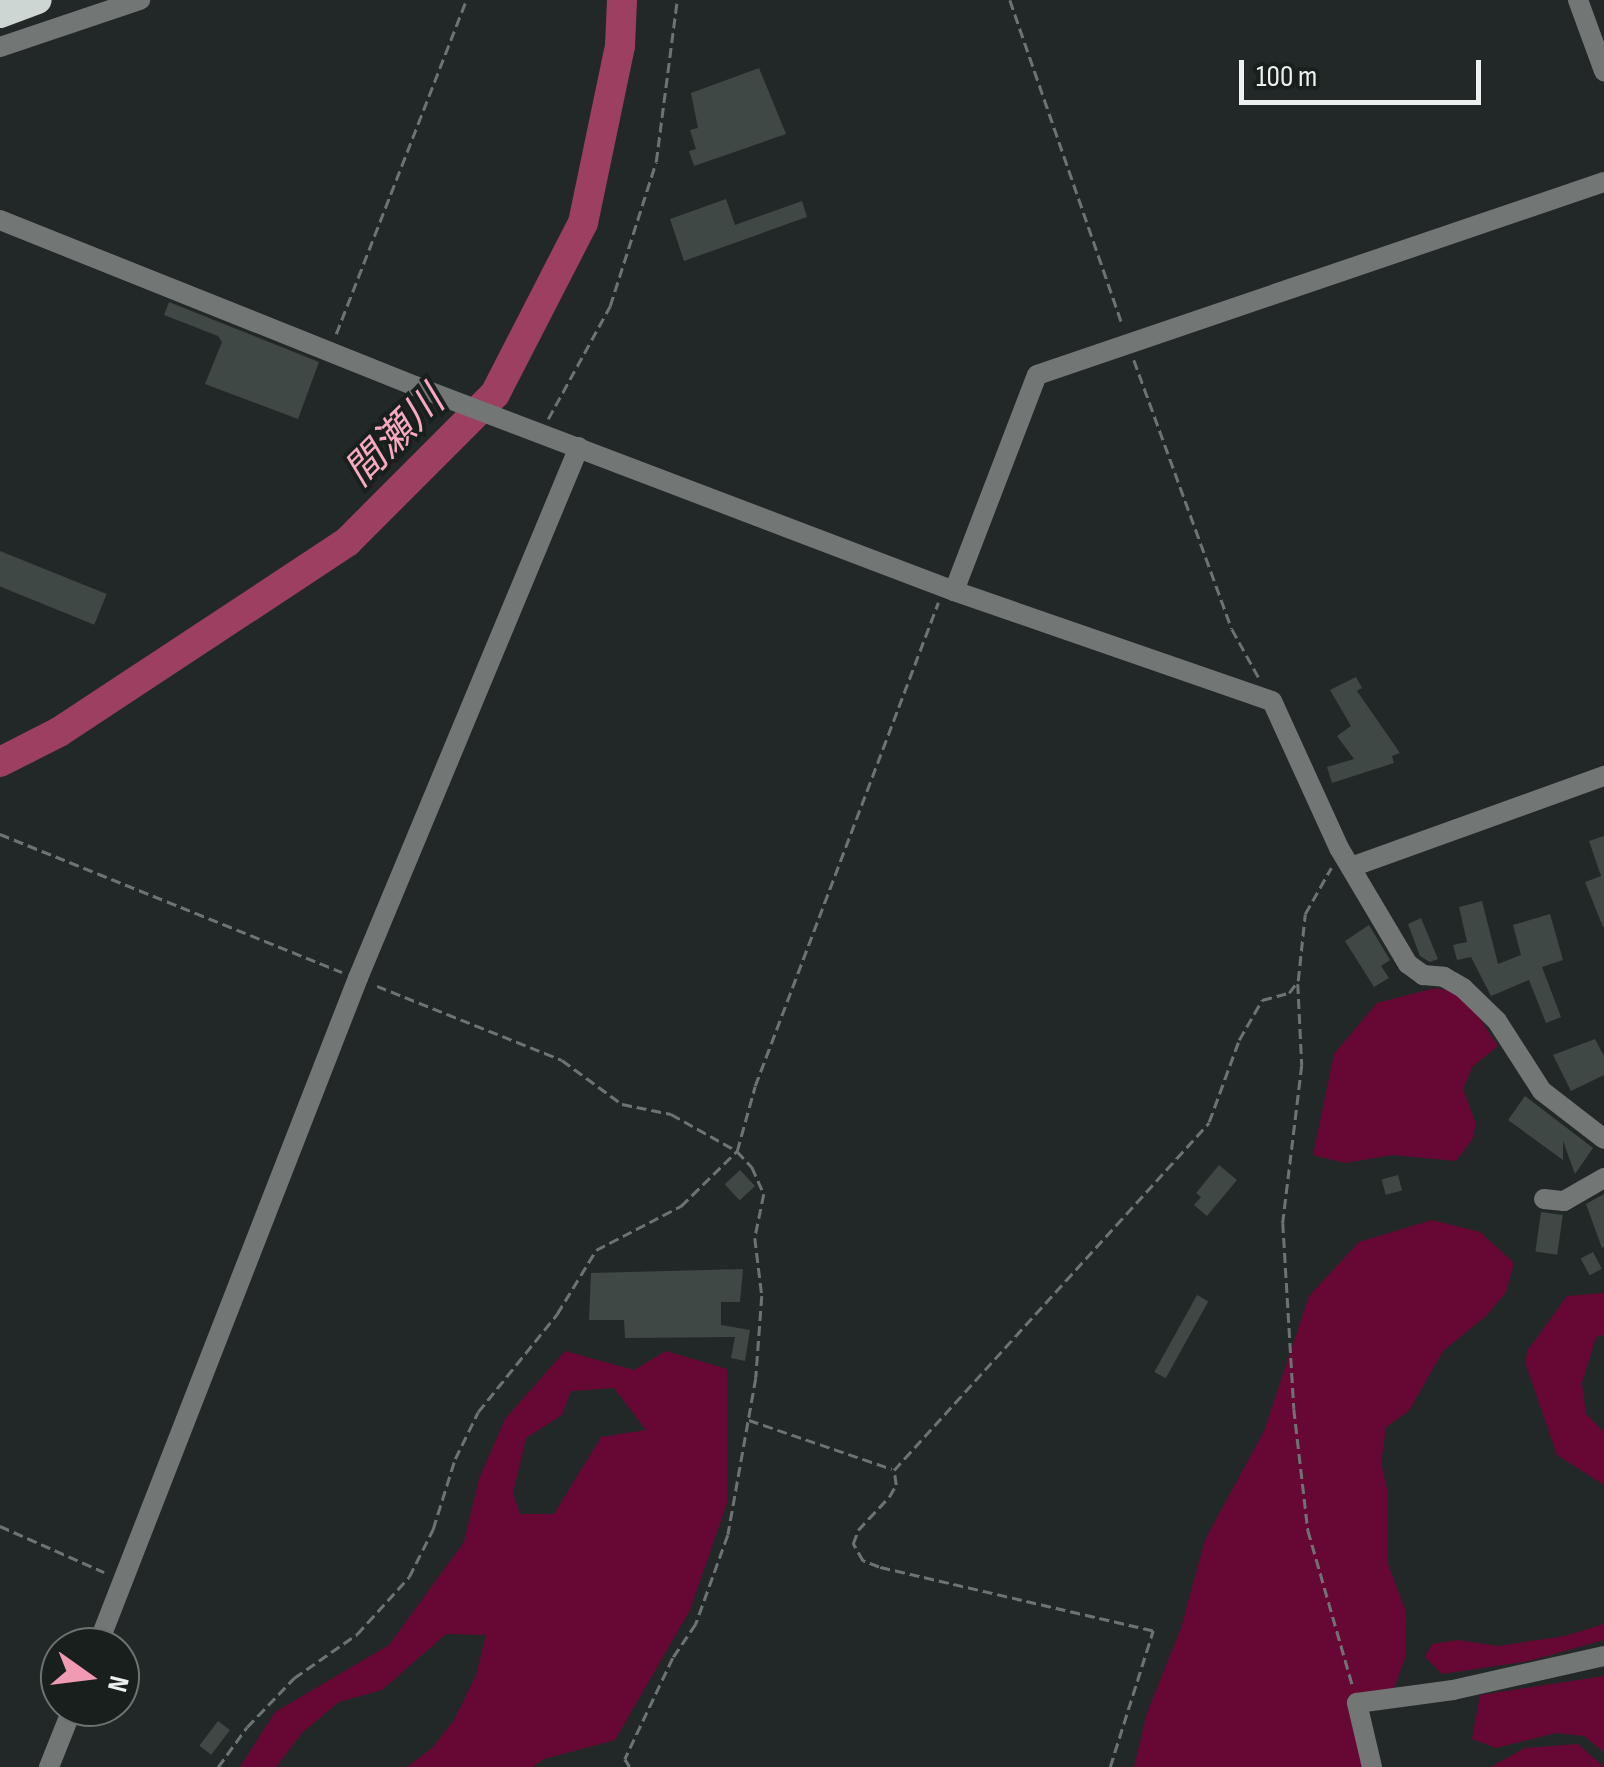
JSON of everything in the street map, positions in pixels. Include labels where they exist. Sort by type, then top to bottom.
[{"type":"highway","points":[[0,14],[38,0]]},
{"type":"street","points":[[0,47],[140,0]]},
{"type":"street","points":[[1578,0],[1604,70]]},
{"type":"street","points":[[949,589],[1037,376],[1604,182]]},
{"type":"street","points":[[0,220],[415,386],[949,589],[1272,701],[1340,848],[1408,964],[1423,975],[1444,977],[1462,988],[1497,1021],[1542,1090],[1604,1139]]},
{"type":"street","points":[[106,1627],[358,978],[578,448]]},
{"type":"street","points":[[1354,866],[1604,776]]},
{"type":"street","points":[[1544,1198],[1564,1201],[1604,1178]]},
{"type":"street","points":[[1372,1767],[1357,1703],[1453,1690],[1604,1656]]},
{"type":"street","points":[[49,1767],[65,1727]]},
{"type":"path","points":[[329,352],[466,0]]},
{"type":"path","points":[[540,434],[610,306],[656,162],[677,0]]},
{"type":"path","points":[[1010,0],[1232,629],[1272,701]]},
{"type":"path","points":[[218,1767],[247,1727],[294,1678],[357,1634],[409,1578],[433,1529],[455,1459],[478,1412],[557,1314],[596,1250],[681,1206],[737,1151],[750,1100],[949,589]]},
{"type":"path","points":[[0,834],[562,1060],[622,1104],[671,1114],[737,1151],[752,1167],[764,1194],[755,1238],[762,1296],[749,1420],[728,1535],[712,1586],[625,1759],[630,1767]]},
{"type":"path","points":[[1340,848],[1305,914],[1298,981],[1302,1065],[1283,1223],[1294,1409],[1308,1530],[1357,1703]]},
{"type":"path","points":[[894,1470],[1208,1122],[1239,1040],[1262,1000],[1288,993],[1298,981]]},
{"type":"path","points":[[749,1420],[894,1470]]},
{"type":"path","points":[[894,1470],[896,1484],[890,1497],[858,1530],[852,1544],[863,1561],[1152,1631],[1110,1767]]},
{"type":"path","points":[[0,1526],[124,1581]]},
{"type":"shaded area","points":[[1435,988],[1463,993],[1498,1046],[1472,1067],[1463,1089],[1476,1124],[1472,1140],[1456,1161],[1392,1155],[1345,1163],[1313,1155],[1334,1054],[1377,1003]]},
{"type":"shaded area","points":[[1432,1220],[1480,1232],[1514,1263],[1506,1292],[1487,1315],[1443,1351],[1409,1411],[1386,1427],[1381,1463],[1388,1493],[1388,1564],[1406,1612],[1405,1658],[1391,1697],[1356,1719],[1365,1767],[1134,1767],[1147,1713],[1181,1628],[1205,1540],[1264,1431],[1309,1296],[1359,1242]]},
{"type":"shaded area","points":[[1604,1293],[1604,1335],[1596,1337],[1582,1383],[1586,1414],[1604,1432],[1604,1485],[1557,1455],[1525,1362],[1528,1350],[1567,1296]]},
{"type":"shaded area","points":[[565,1351],[634,1370],[666,1351],[727,1369],[727,1503],[690,1610],[615,1740],[544,1759],[532,1767],[407,1767],[432,1748],[454,1720],[476,1675],[486,1635],[446,1634],[382,1690],[339,1702],[302,1733],[276,1767],[240,1767],[275,1712],[389,1645],[464,1542],[479,1479],[505,1419]],"holes":[[[614,1388],[646,1430],[601,1437],[554,1514],[520,1514],[513,1493],[526,1438],[562,1415],[571,1391]]]},
{"type":"shaded area","points":[[1604,1624],[1604,1640],[1529,1661],[1442,1674],[1425,1657],[1432,1644],[1458,1640],[1498,1646],[1565,1636]]},
{"type":"shaded area","points":[[1604,1676],[1604,1752],[1584,1736],[1556,1733],[1496,1748],[1472,1739],[1480,1695]]},
{"type":"shaded area","points":[[1578,1744],[1604,1767],[1491,1767],[1525,1748]]},
{"type":"building","points":[[759,68],[786,134],[694,166],[689,151],[696,149],[690,130],[698,128],[691,93]]},
{"type":"building","points":[[726,199],[735,225],[802,201],[807,217],[684,261],[670,219]]},
{"type":"building","points":[[169,302],[319,362],[298,419],[205,384],[222,342],[218,336],[164,315]]},
{"type":"building","points":[[0,551],[107,594],[94,625],[0,587]]},
{"type":"building","points":[[1356,677],[1362,688],[1357,691],[1400,753],[1392,756],[1394,763],[1332,783],[1327,767],[1354,759],[1337,736],[1351,726],[1330,690]]},
{"type":"building","points":[[1604,836],[1603,927],[1585,882],[1601,876],[1589,841]]},
{"type":"building","points":[[1482,901],[1498,964],[1521,955],[1513,925],[1550,914],[1563,960],[1542,967],[1561,1017],[1546,1023],[1529,980],[1491,996],[1471,957],[1457,960],[1453,945],[1467,942],[1459,907]]},
{"type":"building","points":[[1421,918],[1438,959],[1430,962],[1420,956],[1408,924]]},
{"type":"building","points":[[1369,925],[1390,960],[1381,966],[1389,978],[1374,987],[1345,941]]},
{"type":"building","points":[[1595,1039],[1604,1056],[1604,1075],[1571,1091],[1553,1055]]},
{"type":"building","points":[[1525,1096],[1593,1148],[1575,1174],[1563,1141],[1563,1160],[1508,1120]]},
{"type":"building","points":[[1219,1165],[1237,1180],[1207,1216],[1194,1205],[1201,1197],[1196,1193]]},
{"type":"building","points":[[740,1170],[755,1186],[740,1200],[725,1184]]},
{"type":"building","points":[[1398,1175],[1402,1190],[1386,1195],[1382,1179]]},
{"type":"building","points":[[1604,1194],[1604,1247],[1602,1248],[1586,1204]]},
{"type":"building","points":[[1541,1212],[1563,1215],[1557,1255],[1535,1252]]},
{"type":"building","points":[[1593,1252],[1602,1269],[1590,1275],[1581,1259]]},
{"type":"building","points":[[743,1269],[740,1302],[721,1302],[721,1325],[750,1330],[745,1361],[731,1358],[735,1337],[625,1338],[624,1320],[589,1320],[591,1273]]},
{"type":"building","points":[[1197,1295],[1208,1301],[1166,1378],[1154,1372]]},
{"type":"building","points":[[218,1721],[230,1730],[211,1755],[199,1746]]},
{"type":"waterway","name":"間瀬川","points":[[0,762],[59,732],[347,542],[495,394],[583,223],[620,46],[622,0]]}]
